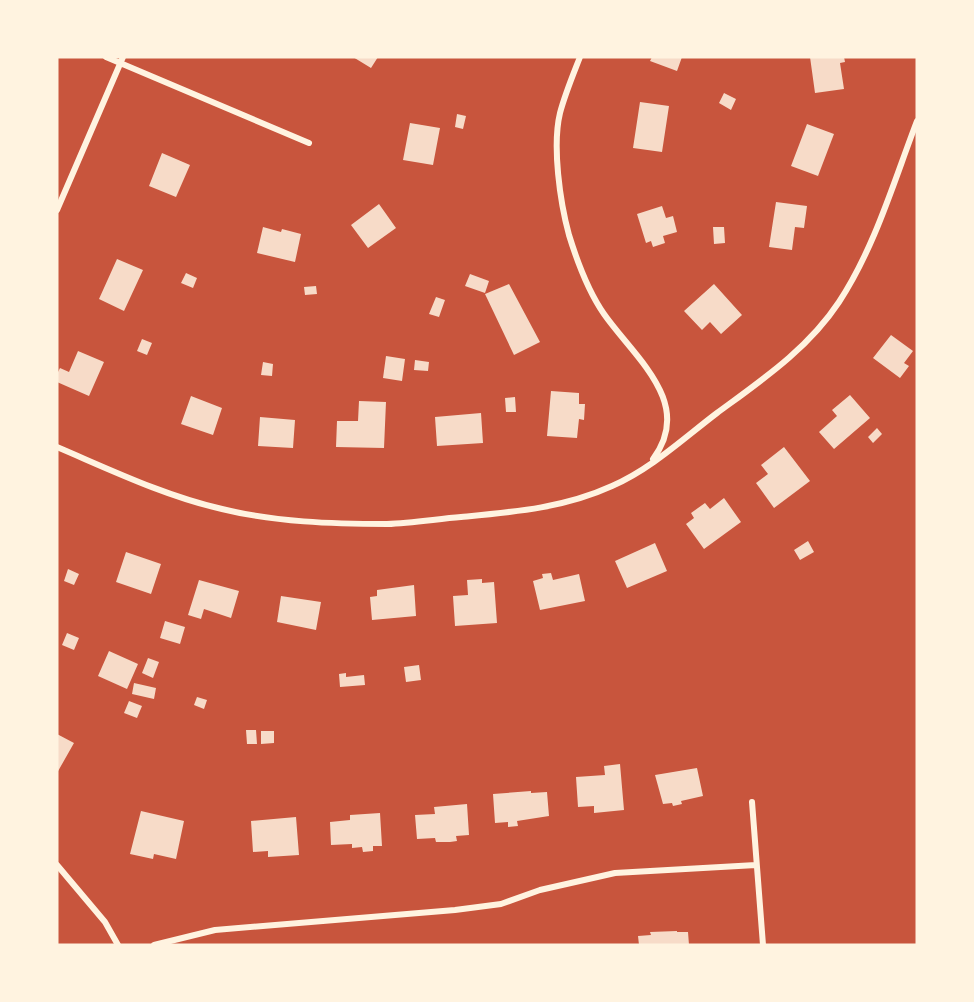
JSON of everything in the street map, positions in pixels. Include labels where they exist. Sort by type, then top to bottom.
[{"type":"street","points":[[106,57],[122,60],[309,143]]},
{"type":"street","points":[[580,57],[560,114],[557,151],[560,193],[569,235],[583,275],[603,312],[652,375],[662,392],[667,412],[667,431],[660,450],[649,464]]},
{"type":"street","points":[[57,210],[122,60]]},
{"type":"street","points":[[57,447],[152,488],[220,509],[290,520],[388,524],[534,511],[567,503],[615,486],[649,464],[785,363],[818,328],[838,303],[857,271],[873,237],[917,121]]},
{"type":"street","points":[[752,802],[763,945]]},
{"type":"street","points":[[57,865],[105,922],[118,945]]},
{"type":"street","points":[[154,945],[214,930],[455,910],[501,904],[540,890],[615,873],[756,865]]},
{"type":"building","points":[[353,57],[378,57],[371,68]]},
{"type":"building","points":[[652,57],[682,57],[677,71],[650,61]]},
{"type":"building","points":[[810,57],[844,57],[845,62],[840,63],[844,89],[815,93]]},
{"type":"building","points":[[724,93],[736,99],[731,110],[719,103]]},
{"type":"building","points":[[640,102],[669,106],[662,152],[633,148]]},
{"type":"building","points":[[457,114],[466,116],[463,129],[455,127]]},
{"type":"building","points":[[410,123],[440,128],[433,165],[403,160]]},
{"type":"building","points":[[807,124],[834,134],[818,176],[791,166]]},
{"type":"building","points":[[162,153],[190,165],[176,197],[149,186]]},
{"type":"building","points":[[776,202],[807,206],[804,228],[795,227],[792,250],[769,247]]},
{"type":"building","points":[[379,204],[396,228],[368,248],[351,225]]},
{"type":"building","points":[[662,206],[666,218],[673,216],[677,232],[663,236],[665,243],[653,247],[651,241],[646,243],[637,214]]},
{"type":"building","points":[[263,227],[301,234],[295,262],[257,253]]},
{"type":"building","points":[[713,227],[724,227],[725,243],[714,244]]},
{"type":"building","points":[[117,259],[143,270],[124,311],[99,299]]},
{"type":"building","points":[[186,273],[197,278],[193,288],[181,283]]},
{"type":"building","points":[[470,274],[489,281],[485,293],[465,286]]},
{"type":"building","points":[[509,284],[540,342],[514,355],[485,294]]},
{"type":"building","points":[[714,284],[742,315],[721,334],[710,322],[702,330],[684,311]]},
{"type":"building","points":[[316,286],[317,294],[305,295],[304,287]]},
{"type":"building","points":[[436,297],[445,300],[439,317],[429,314]]},
{"type":"building","points":[[891,335],[913,351],[904,363],[909,366],[900,378],[873,358]]},
{"type":"building","points":[[142,339],[152,343],[147,355],[137,351]]},
{"type":"building","points":[[78,351],[104,362],[89,396],[57,382],[60,368],[69,372]]},
{"type":"building","points":[[386,356],[405,359],[402,381],[383,378]]},
{"type":"building","points":[[415,360],[429,362],[428,371],[414,370]]},
{"type":"building","points":[[263,362],[273,364],[272,376],[261,375]]},
{"type":"building","points":[[551,391],[579,393],[579,404],[585,404],[584,420],[579,419],[577,438],[547,436]]},
{"type":"building","points":[[850,395],[870,418],[834,449],[819,432],[837,416],[832,410]]},
{"type":"building","points":[[191,396],[222,408],[213,435],[181,424]]},
{"type":"building","points":[[515,397],[516,412],[506,412],[505,398]]},
{"type":"building","points":[[359,401],[386,402],[384,448],[336,447],[337,421],[358,421]]},
{"type":"building","points":[[481,413],[483,443],[437,446],[435,417]]},
{"type":"building","points":[[260,417],[295,420],[293,448],[258,446]]},
{"type":"building","points":[[877,428],[882,434],[873,443],[868,437]]},
{"type":"building","points":[[784,447],[810,481],[774,508],[756,483],[768,474],[761,465]]},
{"type":"building","points":[[724,498],[741,522],[704,549],[686,524],[694,518],[691,513],[705,503],[710,509]]},
{"type":"building","points":[[808,541],[814,552],[800,560],[794,550]]},
{"type":"building","points":[[655,543],[667,571],[627,588],[615,561]]},
{"type":"building","points":[[126,552],[161,564],[151,594],[116,582]]},
{"type":"building","points":[[68,569],[79,574],[74,585],[64,581]]},
{"type":"building","points":[[551,573],[553,580],[579,574],[585,601],[540,610],[533,581],[543,578],[542,574]]},
{"type":"building","points":[[482,579],[482,583],[494,582],[497,623],[455,626],[453,596],[468,595],[467,580]]},
{"type":"building","points":[[199,580],[239,591],[231,618],[204,609],[201,619],[188,615]]},
{"type":"building","points":[[414,585],[416,616],[372,620],[370,597],[377,596],[377,590]]},
{"type":"building","points":[[281,596],[321,602],[316,630],[277,622]]},
{"type":"building","points":[[165,621],[185,627],[180,644],[160,638]]},
{"type":"building","points":[[67,633],[79,638],[74,650],[62,645]]},
{"type":"building","points":[[109,651],[138,664],[127,689],[98,676]]},
{"type":"building","points":[[148,658],[159,662],[153,678],[142,673]]},
{"type":"building","points":[[419,665],[421,680],[406,682],[404,667]]},
{"type":"building","points":[[346,673],[346,677],[364,675],[365,685],[340,687],[339,674]]},
{"type":"building","points":[[134,683],[156,688],[154,699],[132,694]]},
{"type":"building","points":[[197,697],[207,700],[204,709],[194,705]]},
{"type":"building","points":[[129,701],[142,706],[137,718],[124,713]]},
{"type":"building","points":[[246,730],[256,730],[257,744],[247,744]]},
{"type":"building","points":[[261,731],[274,731],[274,743],[261,744]]},
{"type":"building","points":[[57,734],[74,743],[57,773]]},
{"type":"building","points":[[620,764],[624,810],[594,813],[594,806],[578,807],[576,777],[605,775],[604,766]]},
{"type":"building","points":[[697,768],[703,796],[681,801],[682,804],[673,806],[672,803],[663,804],[655,775]]},
{"type":"building","points":[[531,791],[531,793],[547,792],[549,816],[517,821],[518,826],[508,827],[508,822],[495,823],[493,794]]},
{"type":"building","points":[[467,804],[469,835],[456,836],[457,841],[450,842],[436,842],[435,838],[417,839],[415,815],[435,814],[434,807]]},
{"type":"building","points":[[141,811],[184,821],[176,859],[154,854],[153,859],[130,854]]},
{"type":"building","points":[[380,813],[382,846],[373,846],[373,851],[363,852],[362,847],[352,848],[352,844],[331,845],[330,822],[350,820],[350,815]]},
{"type":"building","points":[[296,817],[299,855],[268,857],[268,851],[253,852],[251,821]]},
{"type":"building","points":[[650,932],[688,932],[689,945],[639,945],[638,936],[651,935]]}]
